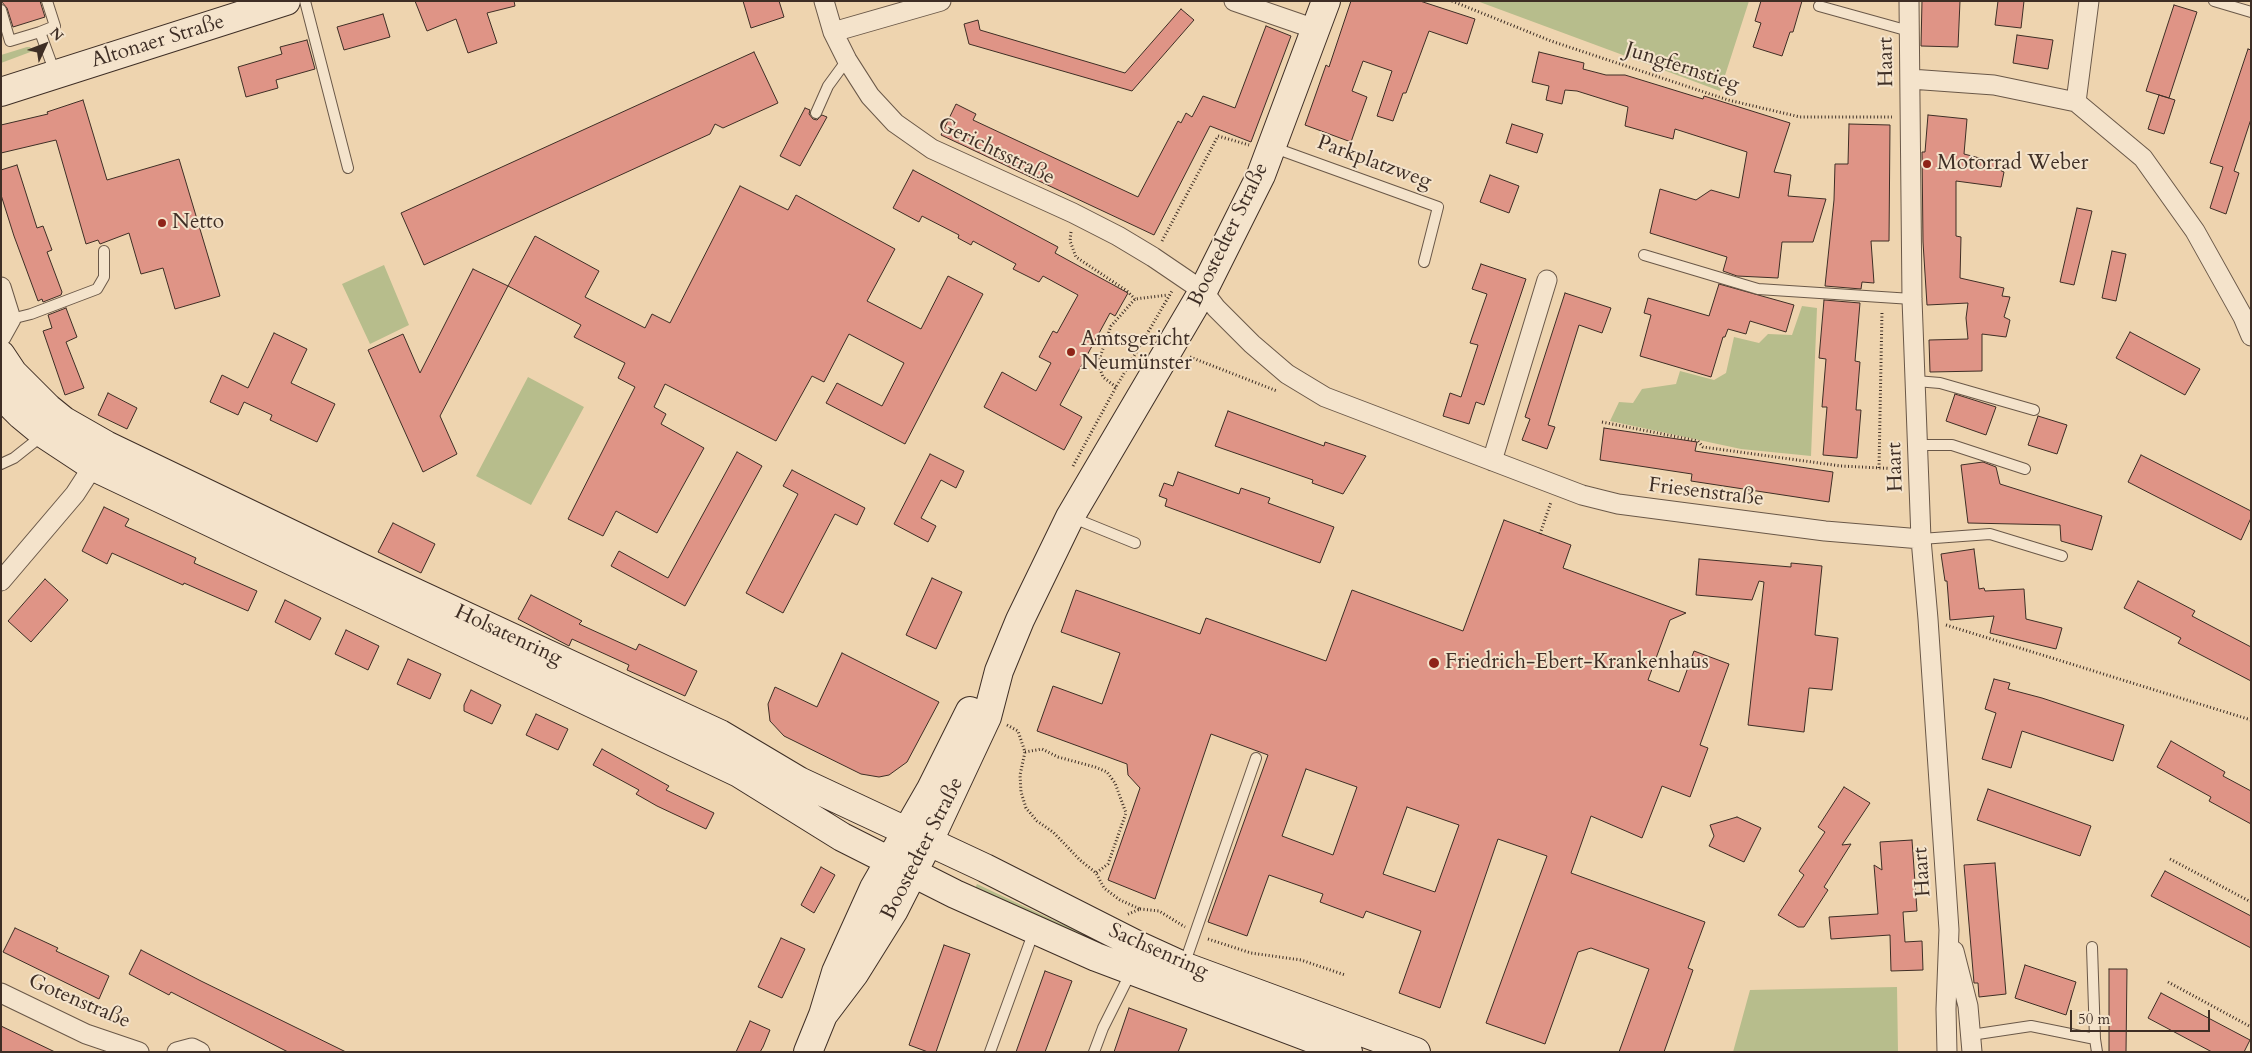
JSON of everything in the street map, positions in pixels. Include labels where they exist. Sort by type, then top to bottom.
[{"type":"main road","name":"Altonaer Straße","points":[[1,92],[286,1]]},
{"type":"main road","name":"Boostedter Straße","points":[[823,1015],[854,974],[894,910],[914,872],[918,836],[972,708],[999,671],[1020,620],[1070,517],[1193,284],[1261,175],[1326,1]]},
{"type":"main road","name":"Holsatenring","points":[[1,356],[13,373],[100,456],[739,773],[842,837],[888,860]]},
{"type":"main road","name":"Holsatenring","points":[[1,394],[21,415],[44,434],[360,567],[720,734],[799,781],[918,836]]},
{"type":"main road","name":"Boostedter Straße","points":[[808,1052],[823,1015],[836,972],[888,860],[918,836]]},
{"type":"main road","name":"Sachsenring","points":[[918,836],[1183,966],[1416,1052]]},
{"type":"main road","name":"Sachsenring","points":[[888,860],[955,894],[1132,971],[1348,1052]]},
{"type":"street","name":"Gerichtsstraße","points":[[824,1],[833,32],[847,60],[870,96],[894,123],[932,149],[1118,236],[1193,284]]},
{"type":"street","points":[[833,32],[941,1]]},
{"type":"street","points":[[1234,1],[1315,29]]},
{"type":"street","name":"Haart","points":[[1909,1],[1912,299],[1921,540],[1950,930],[1946,1009],[1947,1052]]},
{"type":"street","points":[[2076,102],[2089,1]]},
{"type":"street","points":[[1910,79],[1994,85],[2076,102],[2143,158],[2195,231],[2243,317],[2251,336]]},
{"type":"street","points":[[1492,461],[1547,280]]},
{"type":"street","name":"Friesenstraße","points":[[1193,284],[1252,344],[1287,374],[1325,397],[1582,495],[1618,504],[1825,531],[1921,540]]},
{"type":"street","points":[[1,287],[12,319],[1,337]]},
{"type":"street","points":[[1,581],[75,494],[100,456]]},
{"type":"street","name":"Haart","points":[[1950,930],[1968,1006],[1971,1043]]},
{"type":"street","name":"Gotenstraße","points":[[1,993],[86,1034],[139,1052]]},
{"type":"street","points":[[177,1052],[192,1048],[200,1052]]},
{"type":"lane","points":[[1,10],[10,41],[55,26],[47,1]]},
{"type":"lane","points":[[305,1],[348,168]]},
{"type":"lane","points":[[2214,1],[2251,12]]},
{"type":"lane","points":[[1820,6],[1909,31]]},
{"type":"lane","points":[[40,32],[55,74]]},
{"type":"lane","points":[[816,113],[828,86],[847,60]]},
{"type":"lane","name":"Parkplatzweg","points":[[1270,149],[1438,207],[1424,262]]},
{"type":"lane","points":[[12,319],[31,314],[97,288],[104,277],[104,251]]},
{"type":"lane","points":[[1644,255],[1758,289],[1912,299]]},
{"type":"lane","points":[[1916,381],[1940,383],[2034,410]]},
{"type":"lane","points":[[1,464],[14,458],[44,434]]},
{"type":"lane","points":[[1918,445],[1952,445],[2026,469]]},
{"type":"lane","points":[[1070,517],[1135,543]]},
{"type":"lane","points":[[1921,540],[1990,534],[2062,556]]},
{"type":"lane","points":[[1183,966],[1256,758]]},
{"type":"lane","points":[[990,1052],[1035,930]]},
{"type":"lane","points":[[2092,947],[2097,1052]]},
{"type":"lane","points":[[1094,1052],[1132,971]]},
{"type":"lane","points":[[1971,1043],[2031,1026],[2095,1039]]},
{"type":"path","name":"Jungfernstieg","points":[[1452,1],[1551,41],[1737,102],[1800,117],[1911,117]]},
{"type":"path","points":[[1153,257],[1218,136],[1270,149]]},
{"type":"path","points":[[1073,214],[1070,241],[1076,256],[1127,291],[1135,299]]},
{"type":"path","points":[[1116,386],[1103,376],[1098,363],[1111,326],[1135,299],[1168,295],[1193,284]]},
{"type":"path","points":[[1071,472],[1074,461],[1168,295]]},
{"type":"path","points":[[1879,468],[1882,296]]},
{"type":"path","points":[[1190,356],[1280,392]]},
{"type":"path","points":[[1602,422],[1698,441],[1703,447],[1841,466],[1919,470]]},
{"type":"path","points":[[1540,534],[1557,485]]},
{"type":"path","points":[[1928,619],[2251,720]]},
{"type":"path","points":[[1002,723],[1018,731],[1025,752],[1020,774],[1021,792],[1026,808],[1096,873],[1104,888],[1120,900],[1140,909],[1159,911],[1173,918],[1194,933],[1230,948],[1301,960],[1344,975]]},
{"type":"path","points":[[1025,752],[1042,749],[1095,767],[1106,772],[1114,783],[1126,813],[1108,864],[1096,873]]},
{"type":"path","points":[[2170,859],[2251,902]]},
{"type":"path","points":[[1118,918],[1140,909]]},
{"type":"path","points":[[2168,982],[2251,1027]]},
{"type":"green space","points":[[1477,1],[1749,1],[1720,91]]},
{"type":"green space","points":[[30,47],[33,51],[1,63],[1,55]]},
{"type":"green space","points":[[384,265],[409,325],[370,344],[342,284]]},
{"type":"green space","points":[[1802,306],[1817,308],[1811,456],[1741,449],[1610,421],[1619,402],[1633,403],[1642,389],[1676,384],[1680,371],[1714,380],[1726,373],[1734,337],[1759,343],[1768,334],[1792,335]]},
{"type":"green space","points":[[528,377],[584,407],[531,505],[476,476]]},
{"type":"green space","points":[[977,884],[1053,920],[1169,970],[1134,960],[974,891]]},
{"type":"green space","points":[[1897,987],[1898,1052],[1733,1052],[1750,990]]},
{"type":"building","points":[[1,1],[40,1],[45,17],[13,27],[7,8]]},
{"type":"building","points":[[415,1],[514,1],[515,6],[487,13],[497,43],[468,53],[456,19],[427,31]]},
{"type":"building","points":[[743,1],[779,1],[784,17],[751,28]]},
{"type":"building","points":[[1351,1],[1420,1],[1475,19],[1467,44],[1429,31],[1406,93],[1403,93],[1393,121],[1377,116],[1392,71],[1363,61],[1352,91],[1367,97],[1351,142],[1305,125],[1326,65],[1329,67]]},
{"type":"building","points":[[1761,1],[1802,1],[1793,32],[1790,32],[1782,56],[1753,47],[1761,23],[1755,21]]},
{"type":"building","points":[[1922,1],[1960,1],[1958,47],[1921,46]]},
{"type":"building","points":[[1998,1],[2024,1],[2021,28],[1995,25]]},
{"type":"building","points":[[2174,5],[2197,12],[2169,98],[2146,91]]},
{"type":"building","points":[[1181,9],[1194,20],[1132,91],[969,44],[964,24],[978,20],[980,30],[1125,73]]},
{"type":"building","points":[[383,14],[390,37],[344,50],[337,27]]},
{"type":"building","points":[[1266,26],[1291,36],[1251,142],[1210,126],[1154,235],[941,135],[956,104],[976,114],[973,120],[1138,197],[1178,121],[1181,123],[1186,113],[1192,117],[1203,96],[1235,108]]},
{"type":"building","points":[[2017,35],[2053,40],[2048,69],[2013,63]]},
{"type":"building","points":[[307,40],[315,69],[276,80],[278,88],[246,97],[238,67],[282,54],[280,47]]},
{"type":"building","points":[[2248,49],[2251,50],[2251,119],[2234,171],[2239,173],[2226,214],[2210,208],[2223,167],[2210,163]]},
{"type":"building","points":[[754,52],[778,103],[723,128],[715,124],[710,134],[424,265],[401,213]]},
{"type":"building","points":[[1539,52],[1584,63],[1583,69],[1606,75],[1625,75],[1703,99],[1704,96],[1790,123],[1774,172],[1791,175],[1788,196],[1826,199],[1813,242],[1782,242],[1778,278],[1737,276],[1723,271],[1727,257],[1650,233],[1660,189],[1696,200],[1711,190],[1739,198],[1747,152],[1675,129],[1673,139],[1625,126],[1628,107],[1577,91],[1565,90],[1562,104],[1546,100],[1549,86],[1532,82]]},
{"type":"building","points":[[2159,95],[2175,100],[2164,134],[2148,129]]},
{"type":"building","points":[[83,100],[107,180],[179,159],[220,296],[175,309],[163,268],[141,274],[129,233],[100,244],[98,240],[86,244],[56,140],[1,153],[1,125],[48,114],[47,112]]},
{"type":"building","points":[[805,108],[810,110],[809,114],[813,119],[817,120],[822,115],[827,117],[800,166],[780,156]]},
{"type":"building","points":[[1928,115],[1967,119],[1964,154],[1999,163],[1997,169],[2004,172],[2001,187],[1956,181],[1956,236],[1961,237],[1960,278],[2004,288],[2002,296],[2010,297],[2004,317],[2010,320],[2006,337],[1982,334],[1982,371],[1930,372],[1929,340],[1968,339],[1966,318],[1968,303],[1927,305],[1923,242],[1922,152],[1925,152]]},
{"type":"building","points":[[1512,124],[1543,134],[1537,153],[1506,143]]},
{"type":"building","points":[[1849,124],[1890,125],[1889,241],[1871,241],[1874,283],[1862,282],[1861,289],[1825,286],[1834,200],[1835,164],[1848,164]]},
{"type":"building","points":[[17,165],[37,228],[43,226],[52,250],[47,252],[62,292],[61,295],[43,302],[42,299],[38,301],[1,195],[1,170]]},
{"type":"building","points":[[913,170],[1058,247],[1055,253],[1128,293],[1115,316],[1110,313],[1060,405],[1082,417],[1064,450],[984,407],[1002,372],[1036,391],[1051,363],[1039,357],[1053,331],[1057,333],[1078,295],[1043,276],[1039,282],[1013,269],[1016,264],[973,241],[971,245],[958,238],[959,235],[922,216],[919,222],[893,208]]},
{"type":"building","points":[[1490,175],[1519,186],[1509,213],[1480,202]]},
{"type":"building","points":[[740,186],[788,210],[796,195],[895,249],[867,301],[921,329],[948,276],[983,294],[905,444],[826,403],[837,383],[882,406],[904,363],[849,334],[824,382],[812,376],[776,441],[665,384],[654,407],[666,414],[661,424],[704,448],[657,533],[616,511],[603,536],[568,519],[635,387],[618,378],[625,363],[574,337],[581,325],[508,286],[535,236],[599,271],[585,297],[645,328],[652,314],[670,323]]},
{"type":"building","points":[[2077,208],[2092,211],[2074,285],[2060,282]]},
{"type":"building","points":[[2112,251],[2126,254],[2116,301],[2102,298]]},
{"type":"building","points":[[1481,264],[1526,279],[1484,405],[1476,402],[1469,424],[1443,416],[1450,393],[1461,397],[1478,345],[1470,343],[1487,294],[1472,289]]},
{"type":"building","points":[[473,269],[508,286],[440,416],[457,454],[423,472],[368,350],[403,334],[420,373]]},
{"type":"building","points":[[1719,284],[1794,305],[1786,332],[1750,321],[1746,334],[1728,329],[1725,337],[1723,337],[1711,377],[1640,356],[1651,315],[1644,313],[1648,298],[1709,316]]},
{"type":"building","points":[[1565,293],[1611,308],[1602,333],[1579,325],[1548,425],[1555,427],[1547,449],[1522,440],[1530,419],[1525,417]]},
{"type":"building","points":[[1824,300],[1860,303],[1855,361],[1860,362],[1856,410],[1861,410],[1857,458],[1823,455],[1827,407],[1822,407],[1826,359],[1819,358]]},
{"type":"building","points":[[66,308],[77,337],[66,342],[84,388],[65,395],[43,331],[52,328],[48,315]]},
{"type":"building","points":[[2130,332],[2200,369],[2185,395],[2116,358]]},
{"type":"building","points":[[274,333],[307,349],[291,383],[335,404],[317,442],[270,420],[272,415],[244,402],[238,415],[210,402],[222,375],[248,388]]},
{"type":"building","points":[[108,393],[137,408],[127,429],[98,415]]},
{"type":"building","points":[[1955,394],[1996,407],[1986,435],[1946,421]]},
{"type":"building","points":[[1228,411],[1324,446],[1325,442],[1366,456],[1343,494],[1312,483],[1313,480],[1215,446]]},
{"type":"building","points":[[2038,416],[2067,425],[2057,454],[2028,445]]},
{"type":"building","points":[[1604,428],[1697,442],[1695,451],[1833,472],[1829,502],[1691,481],[1692,474],[1600,460]]},
{"type":"building","points":[[737,452],[762,466],[685,606],[611,566],[619,551],[668,578]]},
{"type":"building","points":[[930,454],[964,471],[956,488],[941,480],[921,518],[936,526],[928,542],[894,524]]},
{"type":"building","points":[[2141,455],[2251,511],[2251,518],[2241,540],[2128,482]]},
{"type":"building","points":[[1983,462],[1996,467],[2000,484],[2102,516],[2092,550],[2061,541],[2060,525],[1968,523],[1961,465]]},
{"type":"building","points":[[792,470],[865,508],[857,525],[835,514],[783,613],[746,593],[798,494],[783,486]]},
{"type":"building","points":[[1178,472],[1239,494],[1241,488],[1270,498],[1268,503],[1334,527],[1320,563],[1165,506],[1167,499],[1159,496],[1164,483],[1173,486]]},
{"type":"building","points":[[104,507],[129,519],[125,526],[196,558],[194,563],[257,591],[248,611],[184,583],[183,585],[112,553],[107,564],[82,551]]},
{"type":"building","points":[[1504,520],[1571,545],[1563,568],[1686,613],[1670,620],[1648,680],[1679,692],[1694,651],[1729,664],[1700,745],[1708,748],[1690,797],[1662,786],[1642,838],[1591,816],[1571,873],[1705,922],[1688,968],[1693,970],[1664,1052],[1619,1052],[1649,969],[1591,948],[1578,952],[1545,1044],[1486,1023],[1547,856],[1498,839],[1440,1008],[1399,993],[1421,931],[1366,911],[1363,918],[1320,902],[1323,894],[1269,875],[1247,936],[1208,922],[1268,755],[1211,734],[1155,899],[1108,880],[1140,788],[1128,775],[1127,764],[1037,731],[1053,686],[1102,704],[1120,653],[1061,632],[1076,590],[1200,634],[1206,618],[1326,661],[1352,590],[1463,631]],"holes":[[[1306,769],[1357,787],[1333,855],[1282,836]],[[1407,807],[1459,825],[1435,892],[1383,874]]]},
{"type":"building","points":[[393,523],[435,544],[421,573],[378,552]]},
{"type":"building","points":[[1974,549],[1979,589],[1984,588],[1985,591],[2024,589],[2026,619],[2062,628],[2056,649],[1990,633],[1994,616],[1950,620],[1947,581],[1945,581],[1941,554]]},
{"type":"building","points":[[1699,559],[1791,567],[1791,563],[1822,566],[1815,635],[1838,638],[1832,690],[1809,688],[1804,732],[1748,725],[1764,582],[1759,581],[1752,600],[1696,595]]},
{"type":"building","points":[[932,578],[962,592],[936,649],[906,635]]},
{"type":"building","points":[[45,579],[68,600],[31,642],[8,621]]},
{"type":"building","points":[[2138,581],[2195,611],[2192,616],[2251,647],[2251,681],[2178,643],[2181,638],[2124,608]]},
{"type":"building","points":[[531,595],[582,621],[579,624],[636,650],[639,644],[697,671],[685,696],[627,670],[629,665],[572,639],[569,646],[518,619]]},
{"type":"building","points":[[285,600],[321,618],[310,640],[275,622]]},
{"type":"building","points":[[346,630],[379,646],[368,670],[335,654]]},
{"type":"building","points":[[842,653],[939,702],[907,762],[889,775],[879,777],[861,774],[784,736],[770,721],[768,704],[775,687],[817,707]]},
{"type":"building","points":[[408,659],[441,674],[430,699],[397,684]]},
{"type":"building","points":[[1994,679],[2010,683],[2008,689],[2124,725],[2113,761],[2022,731],[2011,768],[1982,759],[1996,713],[1985,709]]},
{"type":"building","points":[[471,690],[501,705],[492,724],[464,711],[464,705]]},
{"type":"building","points":[[536,714],[568,729],[558,750],[526,735]]},
{"type":"building","points":[[2171,741],[2225,772],[2223,776],[2251,791],[2251,824],[2209,801],[2211,797],[2157,767]]},
{"type":"building","points":[[602,749],[669,786],[666,790],[714,813],[706,829],[657,806],[636,794],[639,790],[593,765]]},
{"type":"building","points":[[1844,787],[1870,803],[1842,845],[1851,844],[1824,887],[1828,890],[1804,927],[1798,927],[1778,915],[1804,875],[1799,871],[1825,832],[1818,827]]},
{"type":"building","points":[[1988,789],[2091,826],[2080,856],[1977,820]]},
{"type":"building","points":[[1737,817],[1761,828],[1744,862],[1709,846],[1714,836],[1710,825]]},
{"type":"building","points":[[1912,840],[1917,911],[1903,912],[1905,942],[1922,941],[1923,970],[1891,971],[1890,935],[1831,939],[1829,917],[1878,914],[1874,865],[1882,870],[1880,842]]},
{"type":"building","points":[[1995,863],[2006,994],[1979,997],[1978,983],[1974,983],[1964,865]]},
{"type":"building","points":[[821,867],[835,875],[814,913],[801,905]]},
{"type":"building","points":[[2165,871],[2251,916],[2251,948],[2151,896]]},
{"type":"building","points":[[15,928],[58,948],[56,951],[109,976],[99,999],[3,952]]},
{"type":"building","points":[[781,938],[805,949],[782,998],[758,987]]},
{"type":"building","points":[[944,945],[970,954],[936,1052],[928,1052],[909,1045]]},
{"type":"building","points":[[141,950],[346,1052],[288,1052],[171,992],[169,995],[129,974]]},
{"type":"building","points":[[2025,965],[2076,982],[2066,1015],[2015,998]]},
{"type":"building","points":[[2109,969],[2127,969],[2126,1052],[2109,1052]]},
{"type":"building","points":[[1045,971],[1072,981],[1045,1052],[1016,1052]]},
{"type":"building","points":[[2161,993],[2250,1040],[2244,1052],[2212,1052],[2148,1018]]},
{"type":"building","points":[[1129,1008],[1187,1029],[1178,1052],[1114,1052]]},
{"type":"building","points":[[750,1021],[770,1030],[763,1047],[760,1052],[736,1052]]},
{"type":"building","points":[[1,1026],[55,1052],[1,1052]]},
{"type":"place","name":"Motorrad Weber","points":[[1927,164]]},
{"type":"place","name":"Netto","points":[[162,223]]},
{"type":"place","name":"Amtsgericht Neumünster","points":[[1071,352]]},
{"type":"place","name":"Friedrich-Ebert-Krankenhaus","points":[[1434,663]]}]
